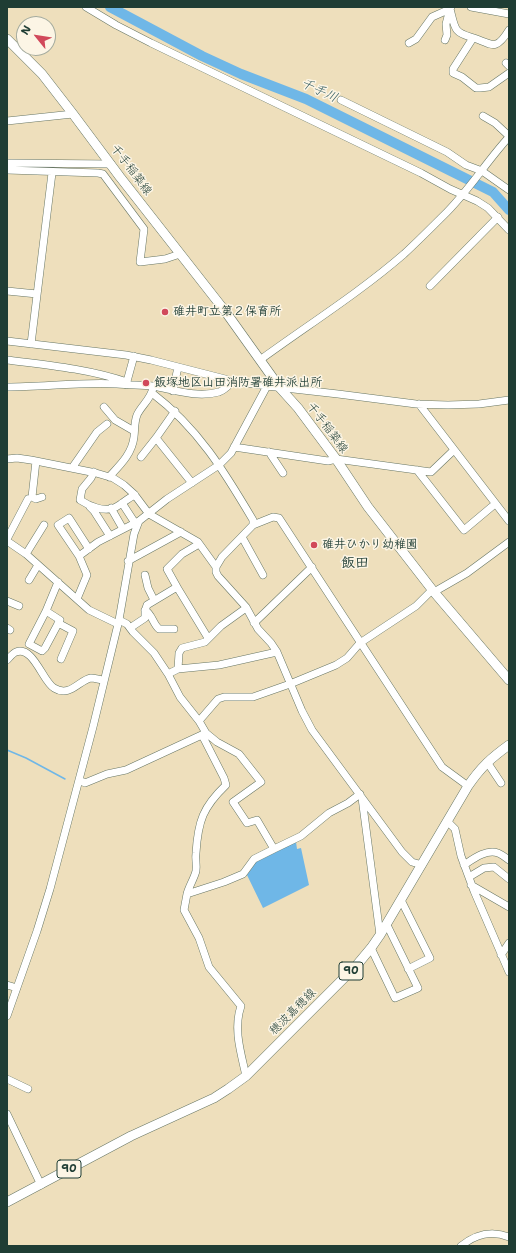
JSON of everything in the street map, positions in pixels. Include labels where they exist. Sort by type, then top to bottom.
[{"type":"main road","name":"千手稲築線","points":[[7,40],[42,74],[225,311],[280,388],[298,408],[336,459],[368,507],[433,591],[509,680]]},
{"type":"main road","name":"穂波嘉穂線","points":[[7,1202],[131,1136],[214,1098],[246,1076],[325,997],[371,948],[387,925],[468,786],[487,762],[509,745]]},
{"type":"street","points":[[86,7],[130,32],[478,201],[498,217],[509,230]]},
{"type":"street","points":[[471,7],[509,14]]},
{"type":"street","points":[[450,8],[456,29],[466,36],[485,44],[495,45],[500,42],[509,30]]},
{"type":"street","points":[[445,40],[447,35],[446,24],[450,8]]},
{"type":"street","points":[[409,43],[416,39],[432,17],[450,8]]},
{"type":"street","points":[[473,38],[453,69],[453,73],[462,77],[476,88],[489,87],[509,73]]},
{"type":"street","points":[[341,100],[447,152],[509,190]]},
{"type":"street","points":[[7,121],[73,114]]},
{"type":"street","points":[[260,360],[340,303],[398,259],[445,215],[509,136],[483,116]]},
{"type":"street","points":[[7,163],[111,164]]},
{"type":"street","points":[[7,170],[103,174],[144,229],[140,262],[165,259],[180,254]]},
{"type":"street","points":[[31,344],[52,173]]},
{"type":"street","points":[[430,286],[498,217]]},
{"type":"street","points":[[7,291],[37,294]]},
{"type":"street","points":[[7,341],[134,356],[233,381],[280,388],[419,404],[479,404],[509,400]]},
{"type":"street","points":[[127,384],[134,356]]},
{"type":"street","points":[[7,360],[110,376],[127,384],[152,390],[196,394],[220,392],[226,389],[233,381]]},
{"type":"street","points":[[173,391],[178,367]]},
{"type":"street","points":[[7,387],[127,384]]},
{"type":"street","points":[[79,556],[110,536],[137,522],[168,499],[219,466],[227,458],[234,447],[267,386]]},
{"type":"street","points":[[152,390],[175,411],[197,435],[219,466],[253,520],[253,525]]},
{"type":"street","points":[[109,477],[128,454],[132,446],[137,416],[152,390]]},
{"type":"street","points":[[419,404],[509,521]]},
{"type":"street","points":[[104,407],[115,420],[134,431]]},
{"type":"street","points":[[141,457],[175,411]]},
{"type":"street","points":[[72,468],[97,432],[107,424]]},
{"type":"street","points":[[156,438],[192,483]]},
{"type":"street","points":[[234,447],[431,472],[454,450]]},
{"type":"street","points":[[269,452],[283,473]]},
{"type":"street","points":[[7,459],[17,458],[36,461],[94,472],[109,477],[124,485],[135,495],[149,514],[200,544],[216,567],[216,572],[221,581],[231,589],[246,608],[254,623],[277,652],[302,711],[312,730],[406,857],[412,862],[422,865]]},
{"type":"street","points":[[36,461],[32,497],[36,499],[42,497]]},
{"type":"street","points":[[417,470],[464,530],[495,504]]},
{"type":"street","points":[[94,472],[82,489],[80,500],[88,505],[93,507],[111,508],[118,506],[135,495]]},
{"type":"street","points":[[28,499],[8,542],[26,554],[89,610],[118,622],[127,624],[133,632],[154,652],[180,697],[199,721],[224,778],[226,785],[208,803],[202,816],[197,834],[195,856],[196,870],[187,894],[184,910],[185,915],[199,938],[209,967],[241,1006],[237,1024],[246,1076]]},
{"type":"street","points":[[122,502],[137,522]]},
{"type":"street","points":[[88,505],[94,511],[110,536]]},
{"type":"street","points":[[111,508],[123,529]]},
{"type":"street","points":[[216,567],[222,558],[253,525],[273,517],[279,518],[442,767],[468,786]]},
{"type":"street","points":[[76,599],[87,574],[79,556],[58,525],[69,518],[89,549]]},
{"type":"street","points":[[7,1016],[50,889],[79,780],[118,622],[128,561],[137,522]]},
{"type":"street","points":[[26,554],[44,525]]},
{"type":"street","points":[[128,561],[181,532]]},
{"type":"street","points":[[242,537],[263,575]]},
{"type":"street","points":[[199,721],[218,699],[224,697],[253,697],[336,665],[347,658],[360,643],[416,606],[433,591],[467,573],[509,542]]},
{"type":"street","points":[[200,544],[182,554],[167,569],[208,638]]},
{"type":"street","points":[[29,580],[38,565]]},
{"type":"street","points":[[254,623],[312,567]]},
{"type":"street","points":[[145,575],[148,588],[154,600]]},
{"type":"street","points":[[46,612],[60,620],[44,650],[40,650],[29,644],[46,612],[58,582]]},
{"type":"street","points":[[130,628],[145,618],[145,610],[147,605],[177,587]]},
{"type":"street","points":[[7,601],[19,606]]},
{"type":"street","points":[[178,669],[180,650],[185,647],[200,644],[221,626],[246,608]]},
{"type":"street","points":[[145,610],[150,614],[154,623],[159,629],[174,629]]},
{"type":"street","points":[[58,623],[73,631],[61,659]]},
{"type":"street","points":[[7,660],[18,651],[29,655],[37,664],[50,685],[61,691],[76,687],[92,678],[104,680]]},
{"type":"street","points":[[168,674],[178,669],[219,665],[277,652]]},
{"type":"street","points":[[79,780],[85,783],[107,774],[126,770],[204,734]]},
{"type":"street","points":[[204,734],[238,754],[260,782],[233,802],[247,823],[257,820],[274,849]]},
{"type":"street","points":[[487,762],[501,783]]},
{"type":"street","points":[[187,894],[243,874],[254,859],[301,836],[329,813],[361,795]]},
{"type":"street","points":[[361,795],[380,935]]},
{"type":"street","points":[[448,822],[455,829],[464,865],[471,885],[509,972]]},
{"type":"street","points":[[464,865],[480,856],[493,852],[498,853],[509,860]]},
{"type":"street","points":[[469,877],[484,868],[494,867],[509,879]]},
{"type":"street","points":[[471,885],[509,907]]},
{"type":"street","points":[[401,900],[430,958],[408,969]]},
{"type":"street","points":[[371,948],[395,998],[418,988],[387,925]]},
{"type":"street","points":[[501,955],[509,943]]},
{"type":"street","points":[[7,985],[17,988]]},
{"type":"street","points":[[7,1079],[28,1090]]},
{"type":"street","points":[[7,1114],[40,1185]]},
{"type":"street","points":[[461,1246],[477,1235],[489,1233],[502,1234],[509,1237]]},
{"type":"water","points":[[296,842],[297,849],[301,848],[309,885],[263,908],[247,875],[257,860]]},
{"type":"waterway","name":"千手川","points":[[110,7],[202,56],[241,74],[306,99],[493,192],[509,210]]},
{"type":"waterway","points":[[7,750],[26,758],[65,779]]},
{"type":"place","name":"碓井町立第２保育所","points":[[165,312]]},
{"type":"place","name":"飯塚地区山田消防署碓井派出所","points":[[146,383]]},
{"type":"place","name":"碓井ひかり幼稚園","points":[[314,545]]},
{"type":"district","name":"飯田","points":[[355,563]]}]
